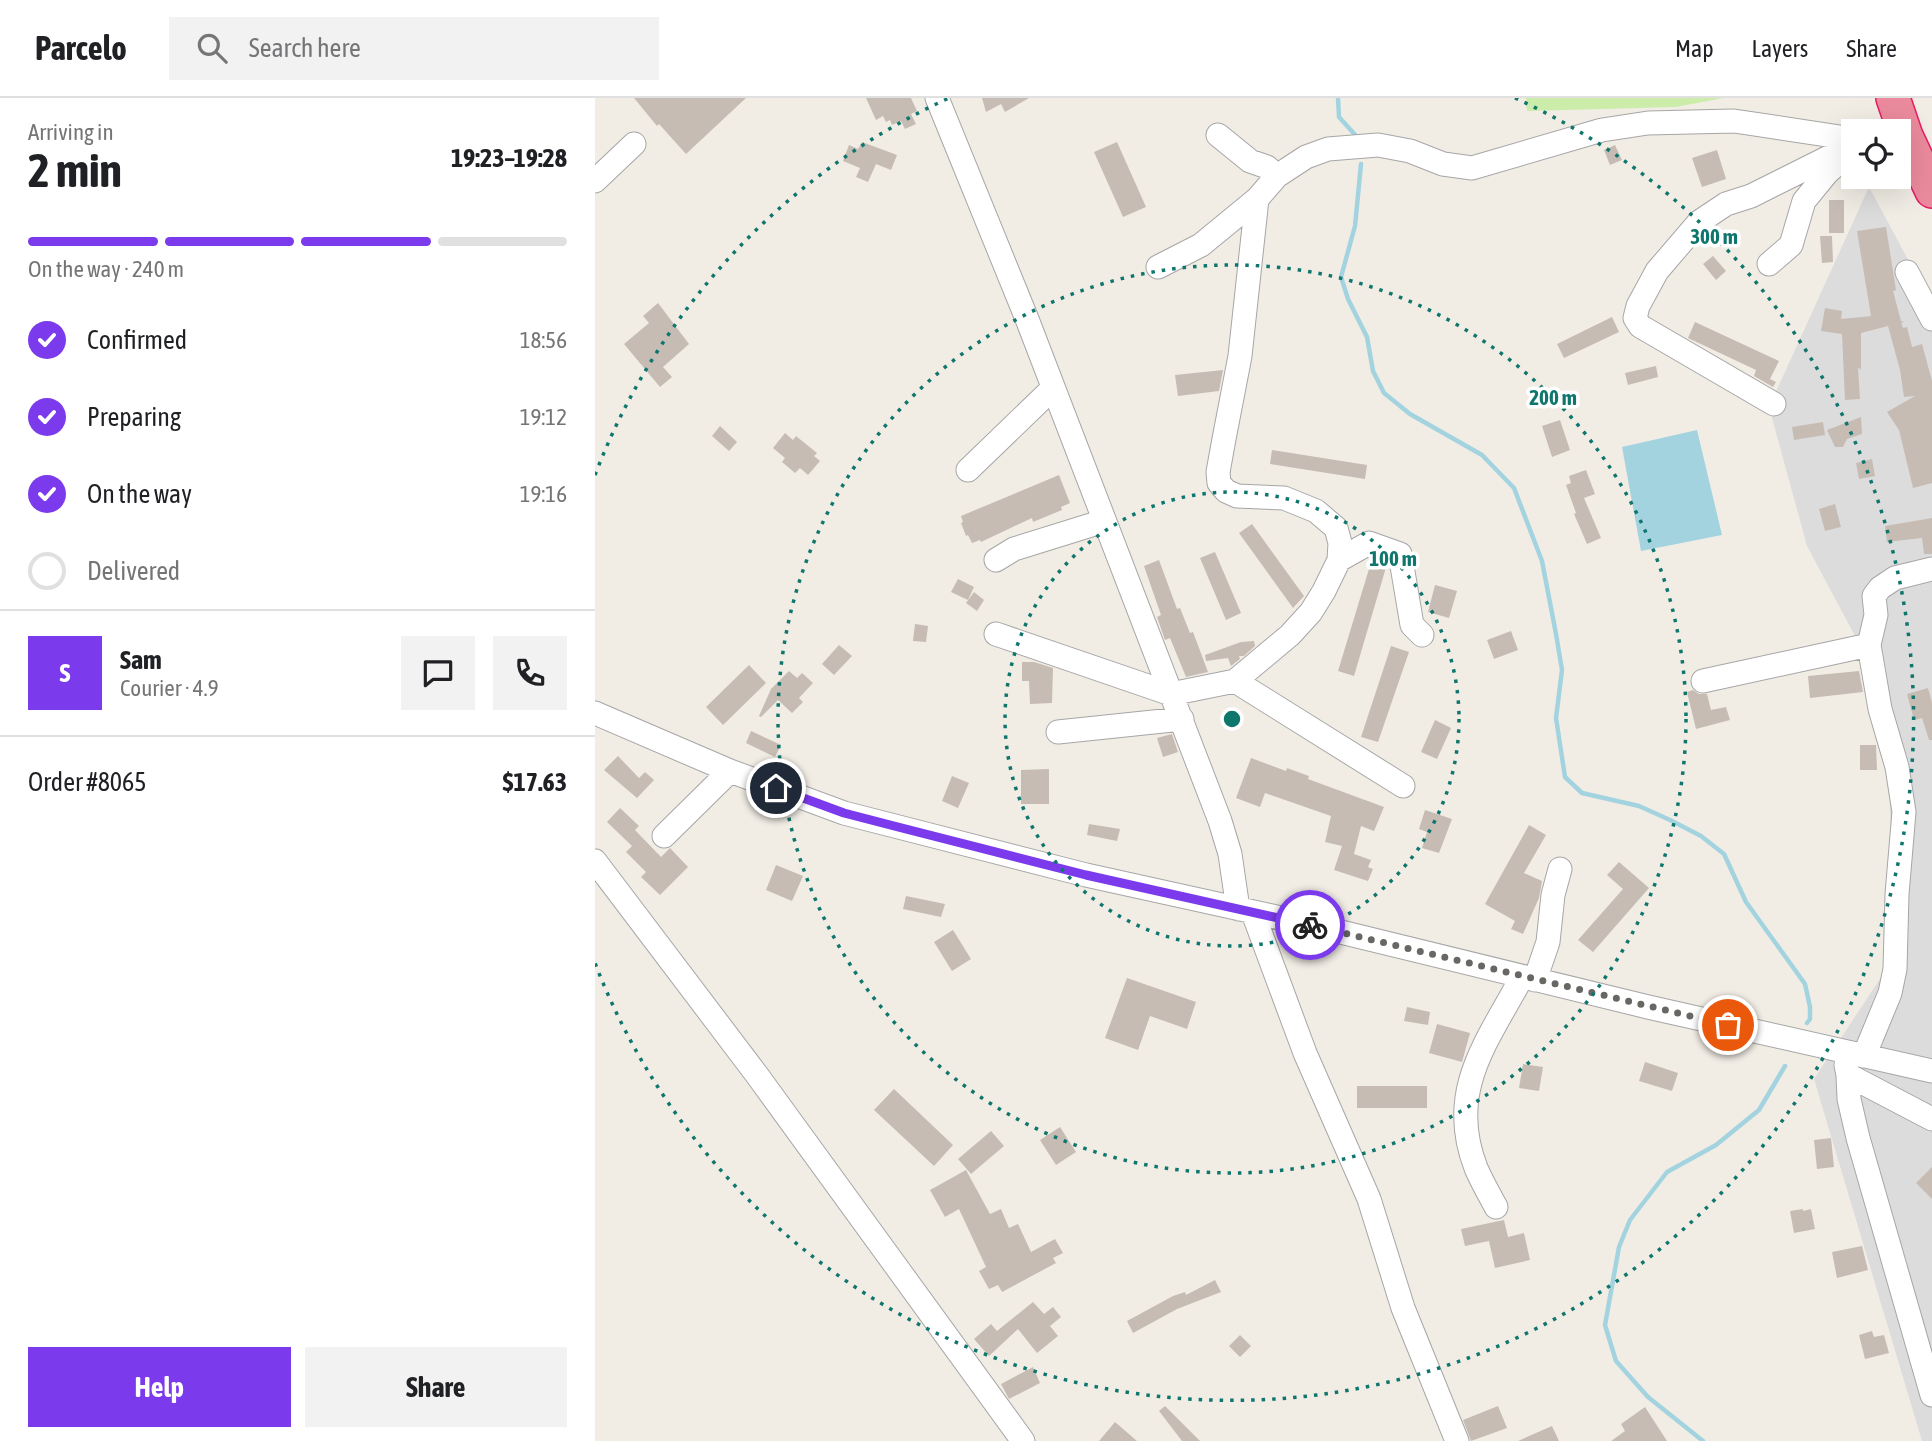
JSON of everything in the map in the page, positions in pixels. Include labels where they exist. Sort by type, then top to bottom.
[{"type":"highway","points":[[1893,98],[1899,119]]},
{"type":"highway","points":[[1911,151],[1932,191]]},
{"type":"street","points":[[937,98],[1027,319],[1182,719],[1220,821],[1245,911],[1369,1199],[1403,1308],[1457,1441]]},
{"type":"street","points":[[1158,267],[1201,246],[1257,199],[1277,176],[1306,157],[1328,149],[1378,145],[1410,150],[1443,164],[1472,168],[1602,130],[1648,123],[1734,121],[1841,137]]},
{"type":"street","points":[[1218,135],[1250,161],[1267,167],[1277,176]]},
{"type":"street","points":[[595,181],[634,144]]},
{"type":"street","points":[[1774,404],[1640,326],[1635,318],[1638,306],[1657,271],[1699,222],[1725,204],[1751,196],[1841,154]]},
{"type":"street","points":[[1769,264],[1791,245],[1804,201],[1841,160]]},
{"type":"street","points":[[996,634],[1171,694],[1235,681],[1290,635],[1311,612],[1324,591],[1339,560],[1340,543],[1336,528],[1316,511],[1284,498],[1237,496],[1226,491],[1219,483],[1218,472],[1240,356],[1257,199]]},
{"type":"street","points":[[1907,272],[1932,319]]},
{"type":"street","points":[[968,470],[1053,388]]},
{"type":"street","points":[[996,560],[1014,549],[1104,521]]},
{"type":"street","points":[[1339,560],[1369,543],[1400,554],[1412,625],[1422,635]]},
{"type":"street","points":[[1932,569],[1895,578],[1880,588],[1874,596],[1876,615],[1869,645],[1880,709],[1897,767],[1904,812],[1897,894],[1895,969],[1890,993],[1854,1053],[1848,1075],[1849,1099],[1858,1138],[1932,1395]]},
{"type":"street","points":[[1703,681],[1869,645]]},
{"type":"street","points":[[1235,681],[1403,786]]},
{"type":"street","points":[[595,713],[730,771],[844,813],[1086,875],[1932,1071]]},
{"type":"street","points":[[1058,732],[1182,719]]},
{"type":"street","points":[[664,836],[730,771]]},
{"type":"street","points":[[595,861],[757,1075],[1023,1441]]},
{"type":"street","points":[[1496,1207],[1476,1168],[1469,1142],[1465,1104],[1467,1085],[1474,1066],[1548,942],[1553,895],[1560,869]]},
{"type":"street","points":[[1848,1075],[1932,1119]]},
{"type":"shaded area","points":[[1870,189],[1932,304],[1932,1441],[1922,1441],[1814,1079],[1893,959],[1889,762],[1863,651],[1807,546],[1769,407]]},
{"type":"green space","points":[[1526,98],[1723,98],[1676,107],[1527,111]]},
{"type":"water","points":[[1697,430],[1722,535],[1641,551],[1622,447]]},
{"type":"building","points":[[634,98],[746,98],[686,154],[659,124],[657,126]]},
{"type":"building","points":[[866,98],[911,98],[917,111],[911,114],[916,124],[905,129],[901,121],[892,125],[890,120],[886,122],[883,116],[876,120]]},
{"type":"building","points":[[982,98],[1029,98],[1005,112],[1001,104],[986,112]]},
{"type":"building","points":[[862,142],[897,155],[891,170],[876,164],[868,182],[856,177],[860,168],[843,161],[849,145],[858,149]]},
{"type":"building","points":[[1117,142],[1146,207],[1123,217],[1094,152]]},
{"type":"building","points":[[1615,145],[1622,160],[1610,165],[1604,150]]},
{"type":"building","points":[[1717,150],[1726,179],[1702,187],[1692,158]]},
{"type":"building","points":[[1829,200],[1844,200],[1844,233],[1829,233]]},
{"type":"building","points":[[1886,227],[1896,290],[1893,291],[1901,321],[1904,322],[1901,323],[1903,328],[1907,327],[1912,347],[1922,344],[1932,381],[1932,483],[1913,488],[1899,430],[1887,412],[1915,396],[1904,397],[1888,326],[1861,333],[1861,370],[1858,367],[1860,399],[1845,400],[1842,334],[1821,331],[1825,308],[1842,311],[1841,319],[1871,316],[1857,231]]},
{"type":"building","points":[[1820,236],[1832,236],[1833,262],[1822,263]]},
{"type":"building","points":[[1713,256],[1726,271],[1716,280],[1703,264]]},
{"type":"building","points":[[658,303],[689,344],[663,367],[672,377],[660,387],[624,344],[649,323],[643,316]]},
{"type":"building","points":[[1612,317],[1619,332],[1564,358],[1557,344]]},
{"type":"building","points":[[1695,322],[1779,361],[1770,379],[1776,382],[1773,387],[1754,376],[1756,370],[1688,338]]},
{"type":"building","points":[[1656,366],[1658,377],[1628,385],[1625,373]]},
{"type":"building","points":[[1223,370],[1219,391],[1178,396],[1175,375]]},
{"type":"building","points":[[1861,417],[1862,434],[1847,439],[1843,447],[1835,447],[1827,430]]},
{"type":"building","points":[[1560,420],[1570,450],[1552,457],[1542,426]]},
{"type":"building","points":[[1823,422],[1825,435],[1794,440],[1792,427]]},
{"type":"building","points":[[720,426],[737,442],[729,451],[712,436]]},
{"type":"building","points":[[785,433],[793,440],[796,436],[817,453],[814,456],[820,461],[808,475],[800,468],[795,473],[782,462],[785,458],[773,448]]},
{"type":"building","points":[[1272,450],[1367,465],[1365,479],[1270,464]]},
{"type":"building","points":[[1872,459],[1875,476],[1859,479],[1856,463]]},
{"type":"building","points":[[1586,470],[1595,494],[1584,498],[1601,538],[1587,544],[1574,514],[1576,513],[1566,485],[1571,483],[1569,476]]},
{"type":"building","points":[[1059,475],[1070,503],[1061,507],[1062,510],[1033,522],[1032,518],[981,542],[972,543],[968,535],[966,536],[961,516]]},
{"type":"building","points":[[1835,504],[1841,527],[1825,531],[1819,509]]},
{"type":"building","points":[[1932,518],[1932,554],[1924,554],[1922,538],[1887,542],[1885,526]]},
{"type":"building","points":[[1252,524],[1304,596],[1293,608],[1239,533]]},
{"type":"building","points":[[1215,552],[1241,613],[1226,620],[1200,558]]},
{"type":"building","points":[[1372,559],[1387,564],[1354,676],[1338,671]]},
{"type":"building","points":[[1159,560],[1177,609],[1180,608],[1190,633],[1193,632],[1208,672],[1186,677],[1170,638],[1165,640],[1157,617],[1161,615],[1144,566]]},
{"type":"building","points":[[958,579],[974,587],[968,600],[951,592]]},
{"type":"building","points":[[1435,585],[1457,591],[1449,618],[1428,612]]},
{"type":"building","points":[[974,592],[984,600],[977,611],[966,603]]},
{"type":"building","points":[[915,624],[928,626],[926,642],[913,641]]},
{"type":"building","points":[[1511,631],[1518,650],[1494,659],[1487,640]]},
{"type":"building","points":[[1254,641],[1255,646],[1244,656],[1239,656],[1240,659],[1231,666],[1228,658],[1206,661],[1205,655],[1241,642]]},
{"type":"building","points":[[839,645],[852,656],[834,675],[822,664]]},
{"type":"building","points":[[1391,646],[1409,652],[1378,742],[1361,737]]},
{"type":"building","points":[[1022,662],[1034,662],[1053,668],[1052,703],[1030,704],[1029,681],[1022,681]]},
{"type":"building","points":[[749,665],[766,683],[723,725],[706,707]]},
{"type":"building","points":[[789,671],[797,678],[802,673],[813,683],[799,698],[803,702],[792,713],[778,700],[759,716],[771,689]]},
{"type":"building","points":[[1859,671],[1863,692],[1810,698],[1808,676]]},
{"type":"building","points":[[1928,688],[1932,703],[1932,740],[1929,740],[1922,718],[1914,720],[1907,694]]},
{"type":"building","points":[[1693,690],[1699,694],[1707,694],[1711,710],[1726,707],[1730,720],[1696,729],[1687,692]]},
{"type":"building","points":[[1435,720],[1451,728],[1437,759],[1421,752]]},
{"type":"building","points":[[751,731],[781,745],[775,757],[746,743]]},
{"type":"building","points":[[1172,734],[1178,752],[1163,757],[1157,738]]},
{"type":"building","points":[[1860,745],[1876,745],[1877,770],[1860,770]]},
{"type":"building","points":[[618,756],[639,778],[645,772],[654,780],[637,798],[604,770]]},
{"type":"building","points":[[1251,758],[1309,776],[1308,779],[1384,807],[1374,831],[1361,826],[1354,854],[1371,860],[1368,867],[1373,869],[1368,881],[1334,870],[1342,846],[1325,842],[1331,816],[1265,793],[1260,807],[1236,798]]},
{"type":"building","points":[[1049,769],[1049,804],[1021,804],[1021,770]]},
{"type":"building","points":[[952,776],[969,783],[958,808],[942,801]]},
{"type":"building","points":[[620,808],[639,826],[635,830],[661,857],[670,848],[688,867],[660,895],[641,877],[646,872],[626,852],[632,846],[607,822]]},
{"type":"building","points":[[1425,810],[1452,819],[1439,853],[1422,848],[1427,832],[1419,829]]},
{"type":"building","points":[[1089,824],[1120,829],[1117,841],[1087,835]]},
{"type":"building","points":[[1529,825],[1546,835],[1524,873],[1542,881],[1539,898],[1523,934],[1511,929],[1515,921],[1485,904]]},
{"type":"building","points":[[1619,862],[1649,888],[1593,952],[1578,940],[1623,889],[1607,875]]},
{"type":"building","points":[[776,865],[803,876],[792,901],[766,890]]},
{"type":"building","points":[[906,896],[945,904],[941,917],[903,909]]},
{"type":"building","points":[[953,930],[971,959],[952,971],[934,942]]},
{"type":"building","points":[[1127,978],[1196,1002],[1187,1029],[1150,1016],[1138,1050],[1105,1038]]},
{"type":"building","points":[[1407,1007],[1430,1012],[1428,1025],[1404,1021]]},
{"type":"building","points":[[1437,1024],[1470,1033],[1462,1062],[1429,1053]]},
{"type":"building","points":[[1645,1062],[1678,1073],[1672,1091],[1639,1081]]},
{"type":"building","points":[[1523,1064],[1543,1067],[1539,1091],[1519,1088]]},
{"type":"building","points":[[1357,1086],[1427,1086],[1427,1108],[1357,1108]]},
{"type":"building","points":[[894,1089],[953,1145],[934,1166],[874,1110]]},
{"type":"building","points":[[1060,1127],[1076,1152],[1056,1165],[1040,1140]]},
{"type":"building","points":[[991,1131],[1004,1146],[971,1174],[958,1159]]},
{"type":"building","points":[[1831,1138],[1834,1167],[1817,1169],[1814,1140]]},
{"type":"building","points":[[1932,1167],[1932,1199],[1916,1183]]},
{"type":"building","points":[[966,1170],[990,1214],[1001,1209],[1009,1228],[1018,1224],[1031,1252],[1055,1239],[1063,1253],[1053,1258],[1056,1263],[1002,1292],[998,1285],[989,1289],[979,1271],[986,1267],[959,1209],[945,1217],[930,1190]]},
{"type":"building","points":[[1811,1209],[1815,1229],[1794,1233],[1790,1211]]},
{"type":"building","points":[[1504,1220],[1508,1237],[1524,1233],[1530,1260],[1495,1268],[1489,1241],[1465,1246],[1461,1229]]},
{"type":"building","points":[[1862,1246],[1868,1270],[1837,1278],[1832,1252]]},
{"type":"building","points":[[1215,1280],[1221,1292],[1177,1309],[1133,1333],[1127,1321],[1173,1296],[1185,1292],[1186,1295]]},
{"type":"building","points":[[1033,1302],[1044,1314],[1053,1307],[1061,1317],[1050,1326],[1058,1336],[1037,1353],[1018,1329],[989,1356],[974,1339],[991,1324],[997,1331]]},
{"type":"building","points":[[1872,1331],[1874,1337],[1884,1335],[1889,1353],[1865,1359],[1859,1335]]},
{"type":"building","points":[[1240,1335],[1251,1346],[1240,1357],[1229,1346]]},
{"type":"building","points":[[1033,1367],[1040,1383],[1009,1399],[1001,1384]]},
{"type":"building","points":[[1165,1406],[1200,1441],[1182,1441],[1159,1411]]},
{"type":"building","points":[[1498,1406],[1507,1428],[1471,1441],[1463,1420]]},
{"type":"building","points":[[1645,1407],[1667,1441],[1611,1441],[1625,1431],[1621,1424]]},
{"type":"building","points":[[1115,1422],[1137,1441],[1099,1441]]},
{"type":"building","points":[[1552,1426],[1559,1441],[1518,1441]]},
{"type":"waterway","points":[[1338,98],[1339,117],[1358,138]]},
{"type":"waterway","points":[[1361,164],[1355,226],[1341,277],[1348,299],[1367,337],[1373,371],[1384,393],[1410,414],[1482,455],[1514,488],[1542,561],[1556,634],[1562,670],[1556,718],[1565,777],[1582,793],[1639,806],[1670,820],[1701,836],[1724,854],[1746,902],[1805,984],[1810,1007],[1810,1019],[1807,1023]]},
{"type":"waterway","points":[[1703,1441],[1648,1397],[1616,1361],[1605,1325],[1619,1247],[1630,1220],[1667,1172],[1716,1145],[1759,1110],[1785,1066]]},
{"type":"way so far","points":[[1310,925],[1728,1025]]},
{"type":"route","points":[[776,788],[844,813],[898,827],[1086,875],[1310,925]]}]
